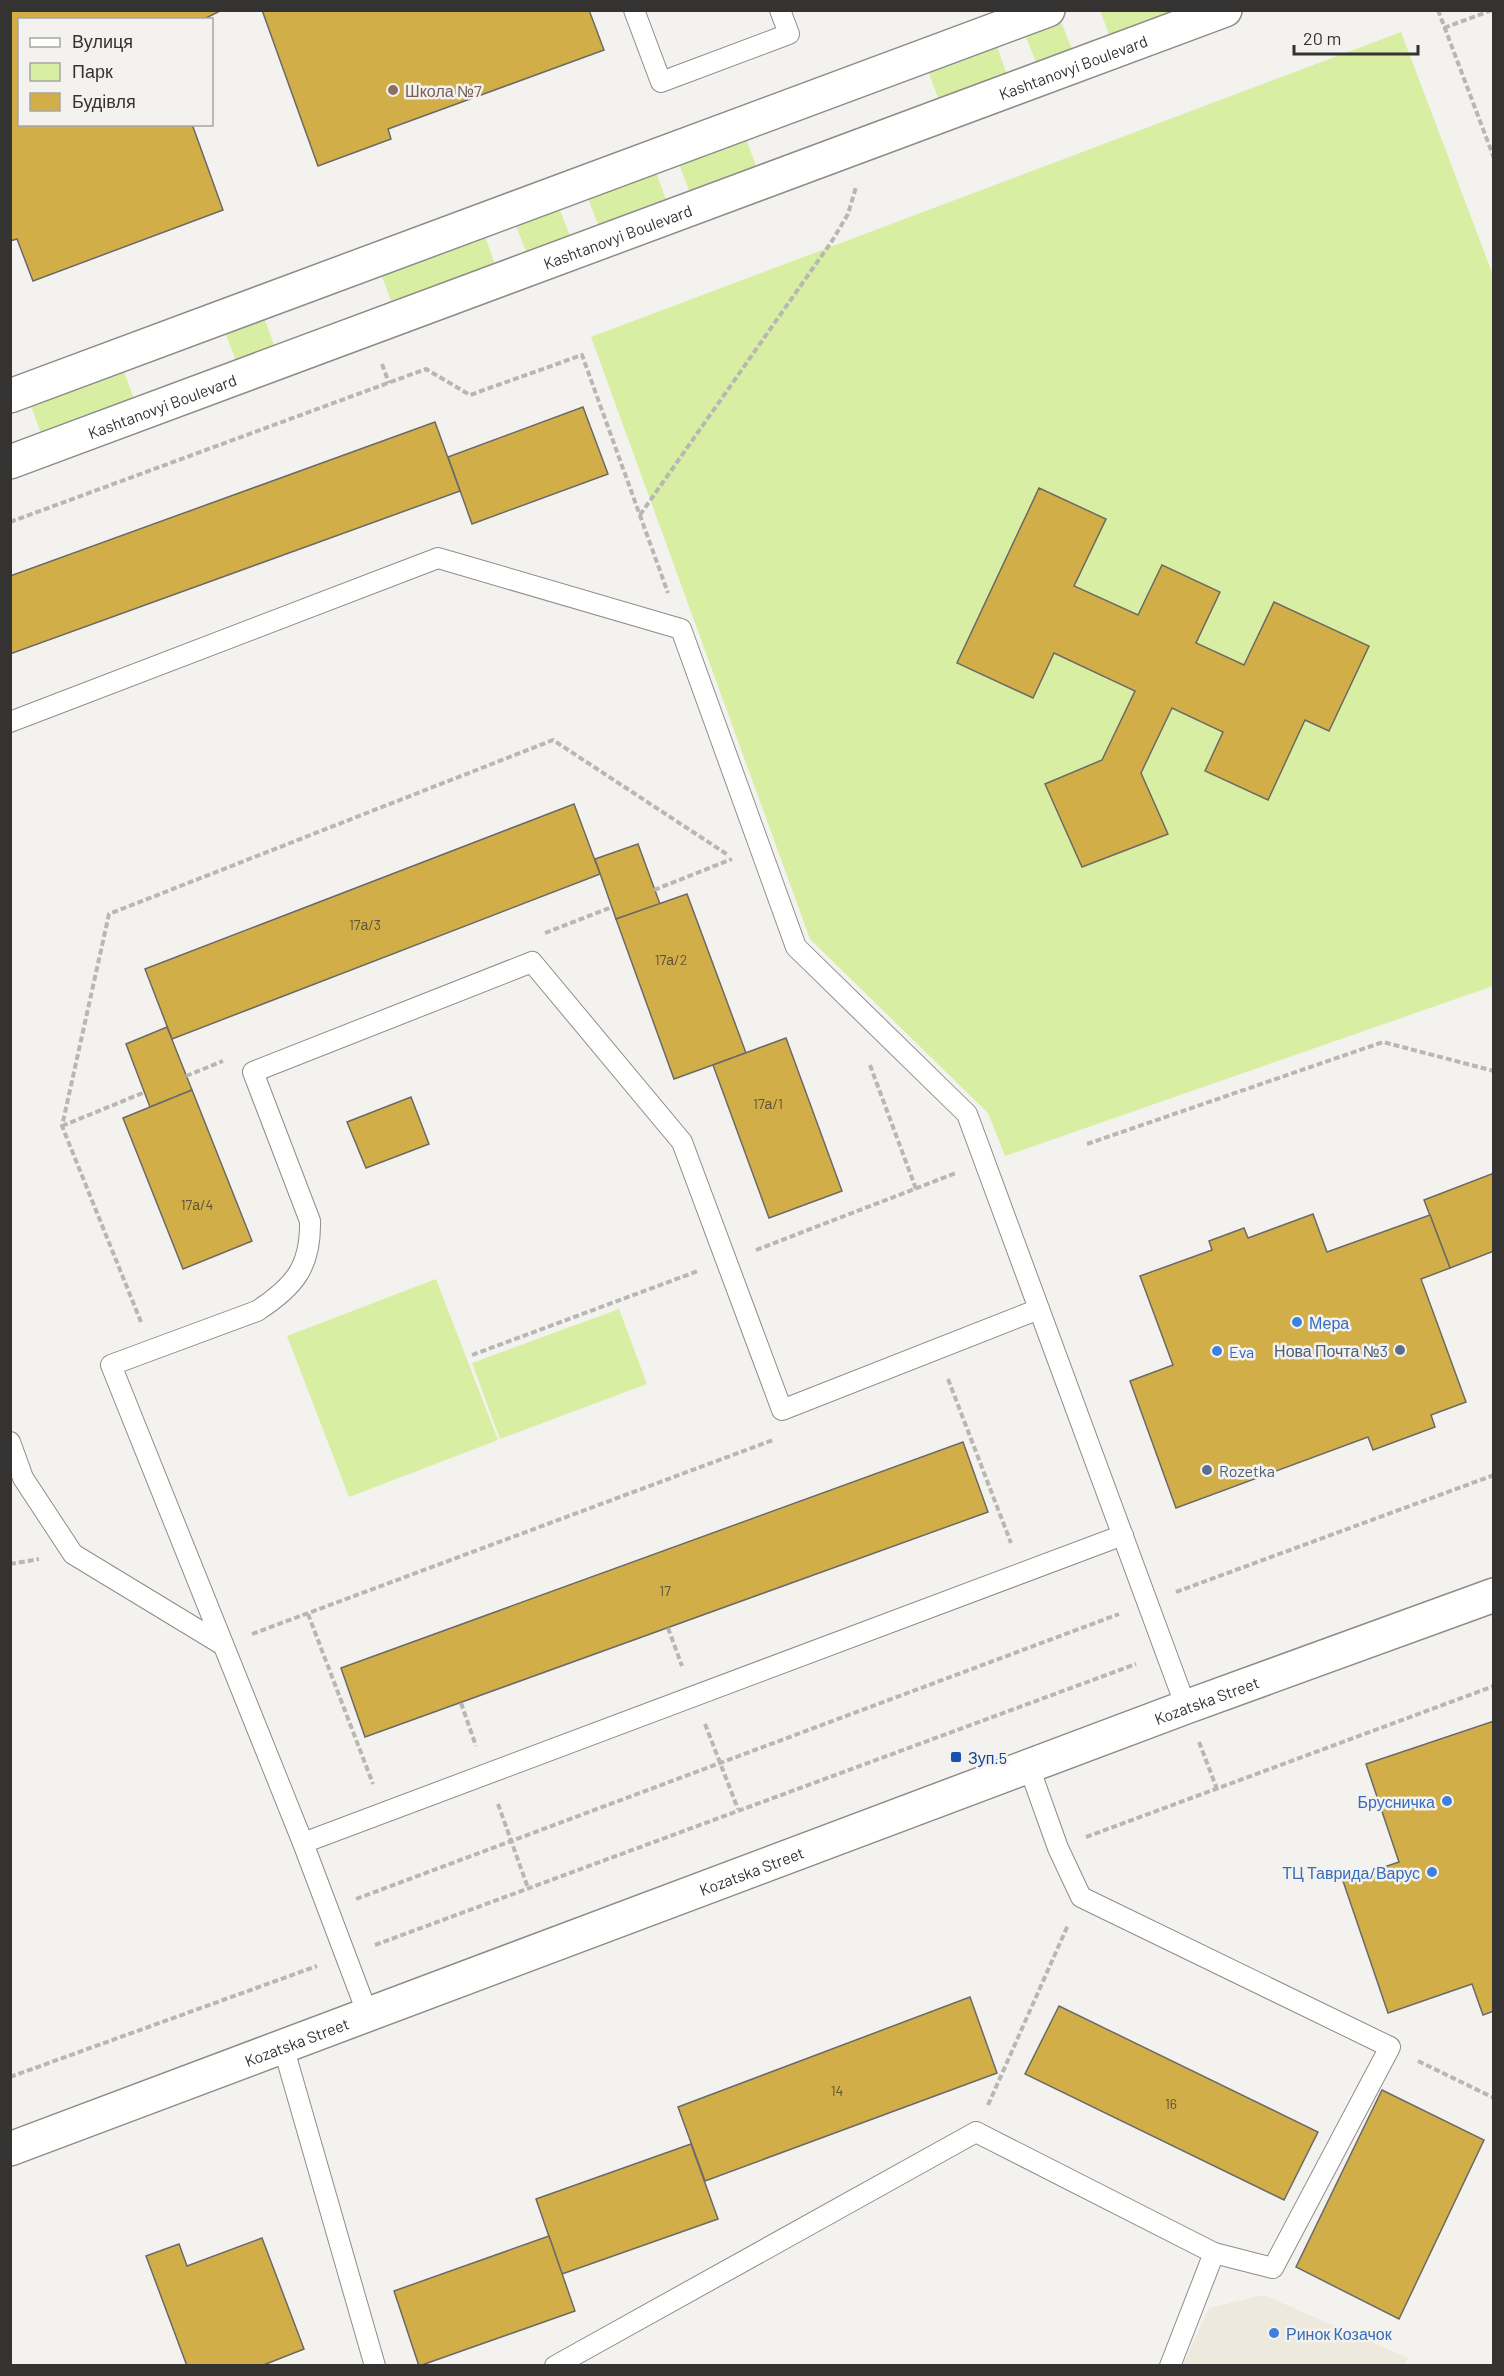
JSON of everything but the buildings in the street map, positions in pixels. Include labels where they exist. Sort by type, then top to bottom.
[{"type":"street","points":[[10,396],[1048,10]]},
{"type":"street","name":"Kashtanovyi Boulevard","points":[[10,462],[1225,10]]},
{"type":"street","name":"Kozatska Street","points":[[10,2149],[1186,1707],[1494,1595]]},
{"type":"lane","points":[[634,10],[661,82],[789,33],[780,10]]},
{"type":"lane","points":[[10,722],[438,558],[681,628],[796,947],[967,1114],[1186,1707]]},
{"type":"lane","points":[[368,2015],[303,1843],[111,1365],[257,1311],[292,1284],[303,1267],[310,1244],[310,1221],[253,1072],[532,962],[682,1142],[782,1410],[1039,1309]]},
{"type":"lane","points":[[10,1442],[23,1478],[73,1554],[223,1645]]},
{"type":"lane","points":[[303,1843],[1023,1575],[1123,1535]]},
{"type":"lane","points":[[555,2366],[976,2132],[1214,2253],[1273,2268],[1390,2047],[1081,1897],[1058,1848],[1029,1767]]},
{"type":"lane","points":[[283,2046],[375,2366]]},
{"type":"lane","points":[[1170,2366],[1214,2253]]},
{"type":"path","points":[[1438,10],[1494,158]]},
{"type":"path","points":[[1444,28],[1492,10]]},
{"type":"path","points":[[640,515],[842,226],[853,201],[856,186],[856,171],[850,150]]},
{"type":"path","points":[[10,522],[426,369],[470,395],[582,356],[681,628]]},
{"type":"path","points":[[141,1323],[62,1126],[109,914],[553,740],[733,858],[737,869]]},
{"type":"path","points":[[654,890],[733,858]]},
{"type":"path","points":[[1087,1144],[1383,1042],[1494,1071]]},
{"type":"path","points":[[867,1058],[916,1189]]},
{"type":"path","points":[[62,1126],[145,1092]]},
{"type":"path","points":[[947,1375],[1023,1575]]},
{"type":"path","points":[[223,1645],[778,1438]]},
{"type":"path","points":[[328,1909],[1494,1475]]},
{"type":"path","points":[[308,1614],[384,1813]]},
{"type":"path","points":[[10,2077],[1166,1653]]},
{"type":"path","points":[[1058,1848],[1494,1686]]},
{"type":"path","points":[[1186,1707],[1217,1789]]},
{"type":"path","points":[[976,2132],[1081,1897]]},
{"type":"path","points":[[1390,2047],[1494,2098]]},
{"type":"shaded area","name":"Ринок Козачок","points":[[1264,2295],[1408,2358],[1404,2365],[1183,2365],[1209,2308]]},
{"type":"green space","points":[[1100,10],[1190,11],[1111,40]]},
{"type":"green space","points":[[1061,22],[1074,54],[1038,67],[1025,35]]},
{"type":"green space","points":[[1401,32],[1493,275],[1493,986],[1005,1156],[988,1113],[810,939],[591,337]]},
{"type":"green space","points":[[997,46],[1008,78],[940,103],[928,71]]},
{"type":"green space","points":[[746,139],[758,171],[691,196],[679,164]]},
{"type":"green space","points":[[656,172],[668,205],[600,230],[588,198]]},
{"type":"green space","points":[[559,208],[572,241],[528,256],[515,224]]},
{"type":"green space","points":[[485,236],[496,268],[393,306],[381,274]]},
{"type":"green space","points":[[264,317],[276,350],[237,364],[225,332]]},
{"type":"green space","points":[[123,369],[135,402],[42,436],[30,403]]},
{"type":"green space","points":[[436,1279],[498,1440],[349,1497],[287,1336]]},
{"type":"green space","points":[[619,1309],[647,1384],[500,1439],[472,1363]]},
{"type":"place","name":"Школа №7","points":[[393,90]]},
{"type":"place","name":"Мера","points":[[1297,1322]]},
{"type":"place","name":"Нова Почта №3","points":[[1400,1350]]},
{"type":"place","name":"Eva","points":[[1217,1351]]},
{"type":"place","name":"Rozetka","points":[[1207,1470]]},
{"type":"place","name":"Зуп.5","points":[[956,1757]]},
{"type":"place","name":"Брусничка","points":[[1447,1801]]},
{"type":"place","name":"ТЦ Таврида/Варус","points":[[1432,1872]]},
{"type":"place","name":"Ринок Козачок","points":[[1274,2333]]}]
